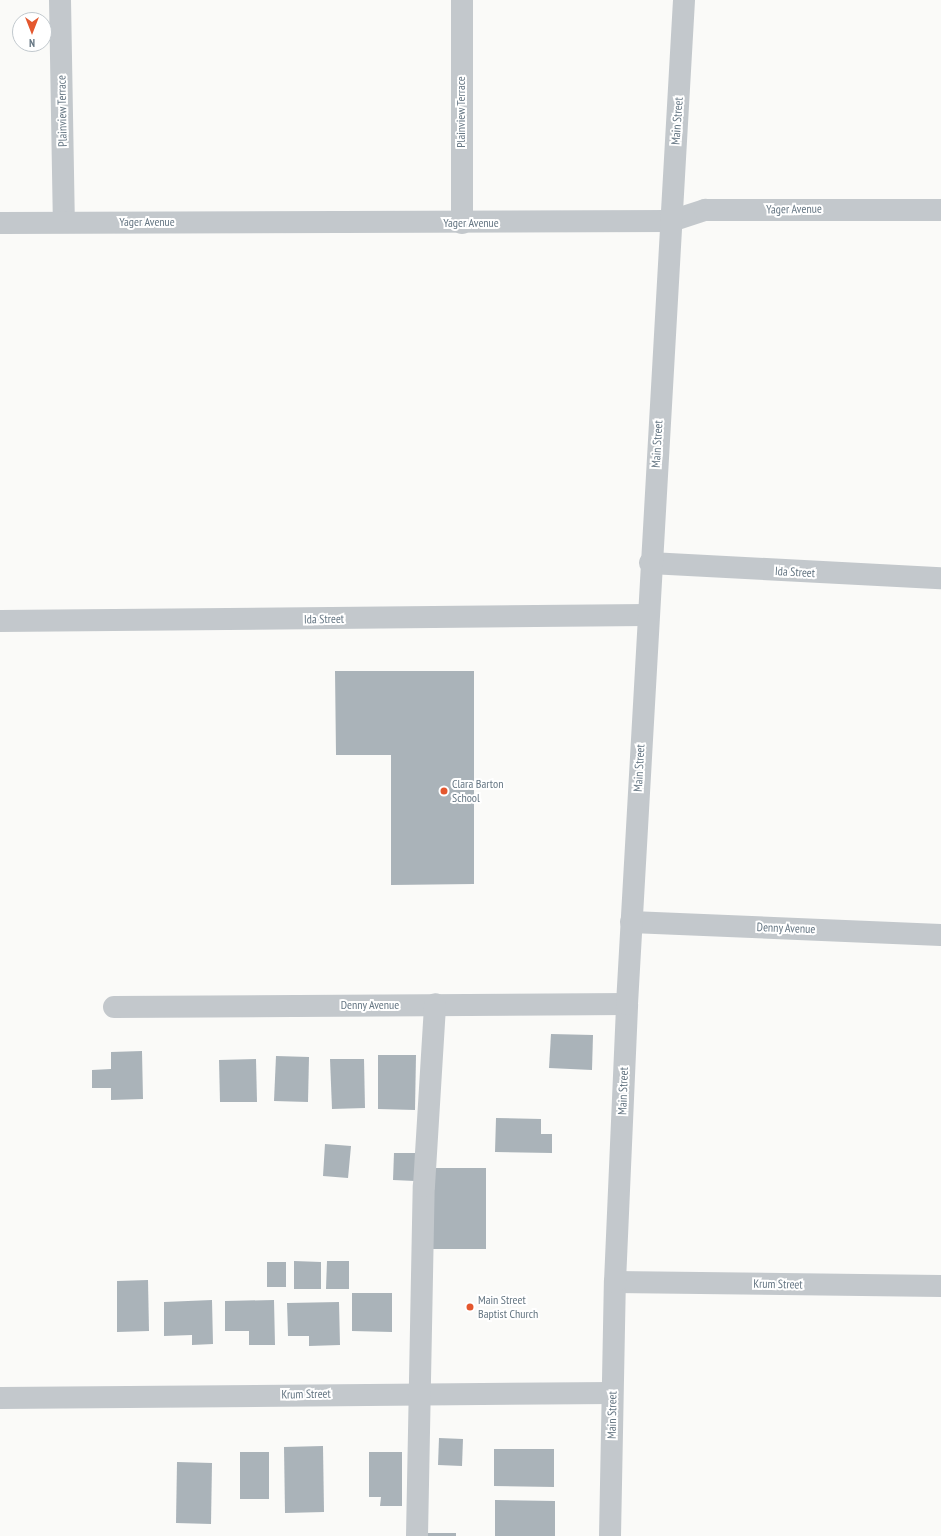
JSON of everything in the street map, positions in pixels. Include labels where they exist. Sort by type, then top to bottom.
[{"type":"street","name":"Plainview Terrace","points":[[60,0],[64,222]]},
{"type":"street","name":"Plainview Terrace","points":[[462,0],[462,223]]},
{"type":"street","name":"Main Street","points":[[610,1536],[614,1282],[626,1004],[650,563],[684,0]]},
{"type":"street","name":"Yager Avenue","points":[[0,223],[462,223],[671,221],[705,210],[941,210]]},
{"type":"street","name":"Ida Street","points":[[650,563],[941,578]]},
{"type":"street","name":"Ida Street","points":[[0,622],[647,616]]},
{"type":"street","name":"Denny Avenue","points":[[631,922],[941,935]]},
{"type":"street","points":[[417,1536],[424,1186],[435,1004]]},
{"type":"street","name":"Denny Avenue","points":[[114,1007],[626,1004]]},
{"type":"street","name":"Krum Street","points":[[614,1282],[941,1286]]},
{"type":"street","name":"Krum Street","points":[[0,1398],[421,1393],[612,1393]]},
{"type":"building","points":[[335,671],[474,671],[474,884],[391,885],[391,755],[336,755]]},
{"type":"building","points":[[551,1034],[593,1035],[592,1070],[549,1068]]},
{"type":"building","points":[[142,1051],[143,1099],[111,1100],[111,1088],[92,1088],[92,1070],[111,1069],[111,1052]]},
{"type":"building","points":[[378,1055],[416,1055],[415,1110],[378,1109]]},
{"type":"building","points":[[276,1056],[309,1057],[308,1102],[274,1101]]},
{"type":"building","points":[[256,1059],[257,1102],[220,1102],[219,1060]]},
{"type":"building","points":[[330,1059],[364,1059],[365,1108],[332,1109]]},
{"type":"building","points":[[496,1118],[541,1119],[541,1134],[552,1134],[552,1153],[495,1152]]},
{"type":"building","points":[[325,1144],[351,1146],[348,1178],[323,1176]]},
{"type":"building","points":[[394,1153],[416,1153],[415,1181],[393,1180]]},
{"type":"building","points":[[428,1168],[486,1168],[486,1249],[428,1249]]},
{"type":"building","points":[[294,1261],[321,1262],[321,1289],[294,1289]]},
{"type":"building","points":[[327,1261],[349,1261],[349,1289],[326,1289]]},
{"type":"building","points":[[267,1262],[286,1262],[286,1287],[267,1287]]},
{"type":"building","points":[[148,1280],[149,1331],[117,1332],[117,1281]]},
{"type":"building","points":[[352,1293],[392,1293],[392,1332],[352,1331]]},
{"type":"building","points":[[212,1300],[213,1344],[192,1345],[192,1335],[164,1336],[164,1302]]},
{"type":"building","points":[[274,1300],[275,1345],[249,1345],[249,1331],[225,1331],[225,1301]]},
{"type":"building","points":[[339,1302],[340,1345],[309,1346],[309,1336],[288,1336],[287,1303]]},
{"type":"building","points":[[439,1438],[463,1439],[462,1466],[438,1465]]},
{"type":"building","points":[[323,1446],[324,1512],[285,1513],[284,1447]]},
{"type":"building","points":[[494,1449],[554,1449],[554,1487],[494,1486]]},
{"type":"building","points":[[240,1452],[269,1452],[269,1499],[240,1499]]},
{"type":"building","points":[[369,1452],[402,1452],[402,1506],[380,1506],[381,1497],[369,1497]]},
{"type":"building","points":[[177,1462],[212,1463],[211,1524],[176,1523]]},
{"type":"building","points":[[495,1500],[555,1501],[555,1536],[495,1536]]},
{"type":"building","points":[[424,1533],[456,1533],[456,1536],[424,1536]]},
{"type":"place","name":"Clara Barton School","points":[[444,791]]},
{"type":"place","name":"Main Street Baptist Church","points":[[470,1307]]}]
